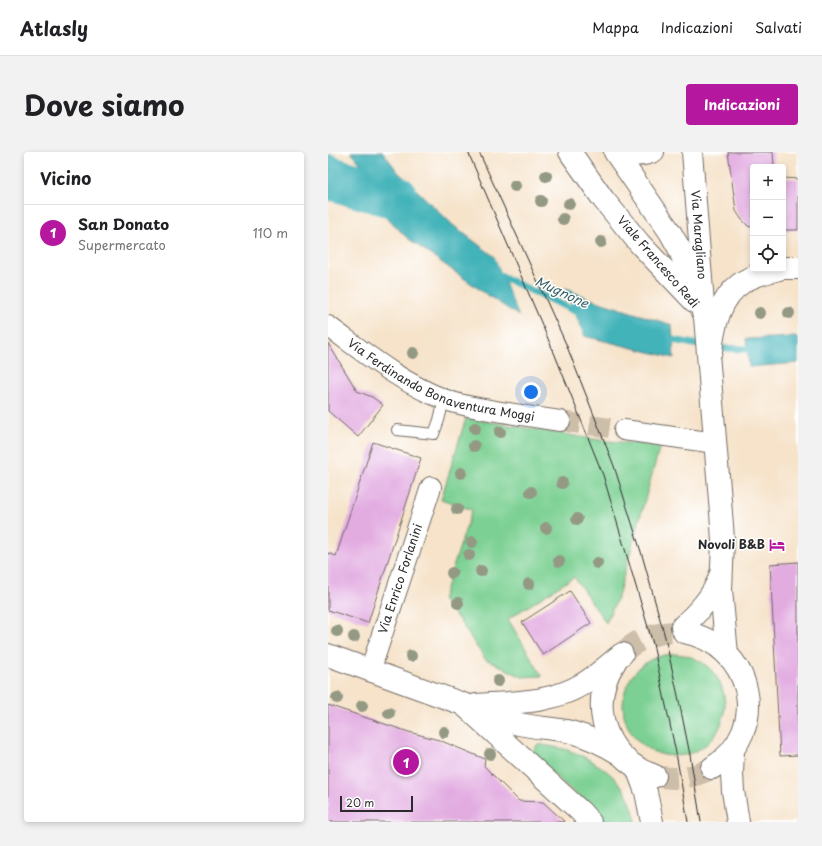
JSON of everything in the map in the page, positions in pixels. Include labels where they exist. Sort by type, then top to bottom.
[{"type":"main road","name":"Viale Francesco Redi","points":[[570,152],[604,201],[640,244],[694,300],[708,321]]},
{"type":"main road","name":"Viale Francesco Redi","points":[[615,152],[670,232],[679,248],[708,321]]},
{"type":"main road","points":[[786,268],[798,268]]},
{"type":"main road","points":[[727,654],[722,603],[722,525],[715,443],[708,321],[719,313],[725,301],[733,291],[744,282],[766,272]]},
{"type":"main road","points":[[712,768],[733,750],[742,734],[748,712],[746,687],[737,666],[723,650],[711,641],[683,630],[713,594],[721,573]]},
{"type":"main road","points":[[464,705],[540,700],[559,695],[577,687],[595,676],[622,654],[612,667],[604,682],[601,699],[602,715],[606,732],[620,754],[628,762],[646,772],[646,792],[652,822]]},
{"type":"main road","points":[[328,655],[515,723],[571,732],[604,744],[620,754]]},
{"type":"main road","points":[[464,705],[580,811],[590,822]]},
{"type":"main road","points":[[733,750],[733,791],[738,822]]},
{"type":"street","points":[[618,152],[639,156],[654,152]]},
{"type":"street","name":"Via Maragliano","points":[[692,152],[708,321]]},
{"type":"street","name":"Via Ferdinando Bonaventura Moggi","points":[[328,326],[392,372],[444,400],[502,412],[560,421]]},
{"type":"street","points":[[624,430],[715,443]]},
{"type":"street","name":"Via Enrico Forlanini","points":[[370,671],[431,487]]},
{"type":"lane","points":[[397,430],[434,434],[444,400]]},
{"type":"green space","points":[[466,418],[599,440],[660,446],[618,596],[606,623],[574,577],[508,619],[542,676],[522,677],[485,659],[459,620],[442,600],[472,510],[441,499]]},
{"type":"green space","points":[[674,654],[693,658],[710,669],[721,686],[725,705],[721,724],[710,741],[693,752],[674,756],[655,752],[638,741],[627,724],[623,705],[627,686],[638,669],[655,658]]},
{"type":"green space","points":[[538,744],[576,753],[608,772],[621,785],[626,793],[636,822],[603,822],[588,805],[531,754]]},
{"type":"water","points":[[351,152],[383,152],[398,172],[454,226],[495,257],[519,316],[406,237],[386,216],[363,167]]},
{"type":"water","points":[[564,288],[590,299],[672,325],[674,358],[584,336]]},
{"type":"water","points":[[798,337],[798,363],[749,367],[746,339]]},
{"type":"pier","points":[[493,253],[496,256],[521,315],[520,318]]},
{"type":"pier","points":[[563,287],[585,338],[582,336],[562,289]]},
{"type":"building","points":[[728,152],[773,152],[774,164],[750,164],[750,227],[742,220],[736,211]]},
{"type":"building","points":[[786,178],[798,179],[798,230],[786,230]]},
{"type":"building","points":[[328,343],[357,391],[372,397],[383,405],[358,437],[328,411]]},
{"type":"building","points":[[373,442],[421,458],[368,623],[328,610],[328,553],[336,556]]},
{"type":"building","points":[[798,562],[798,755],[780,756],[770,564]]},
{"type":"building","points":[[570,591],[591,623],[543,655],[522,622]]},
{"type":"building","points":[[328,705],[409,732],[439,740],[485,759],[484,766],[519,801],[543,802],[565,822],[328,822]]},
{"type":"waterway","points":[[328,176],[333,179],[396,197]]},
{"type":"waterway","name":"Mugnone","points":[[494,273],[581,314]]},
{"type":"waterway","name":"Mugnone","points":[[663,338],[704,346]]},
{"type":"waterway","name":"Mugnone","points":[[714,348],[756,349]]},
{"type":"tunnel","points":[[560,421],[624,430]]},
{"type":"tunnel","points":[[622,654],[635,643],[650,636],[684,632]]},
{"type":"tunnel","points":[[655,776],[677,778],[691,776],[712,768]]},
{"type":"tram line","points":[[468,152],[555,355],[603,475],[653,644],[676,753],[688,822]]},
{"type":"tram line","points":[[479,152],[566,344],[614,466],[642,555],[665,637],[690,755],[701,822]]},
{"type":"place","name":"Novoli B&B","points":[[777,545]]},
{"type":"place","name":"San Donato","points":[[406,762]]}]
